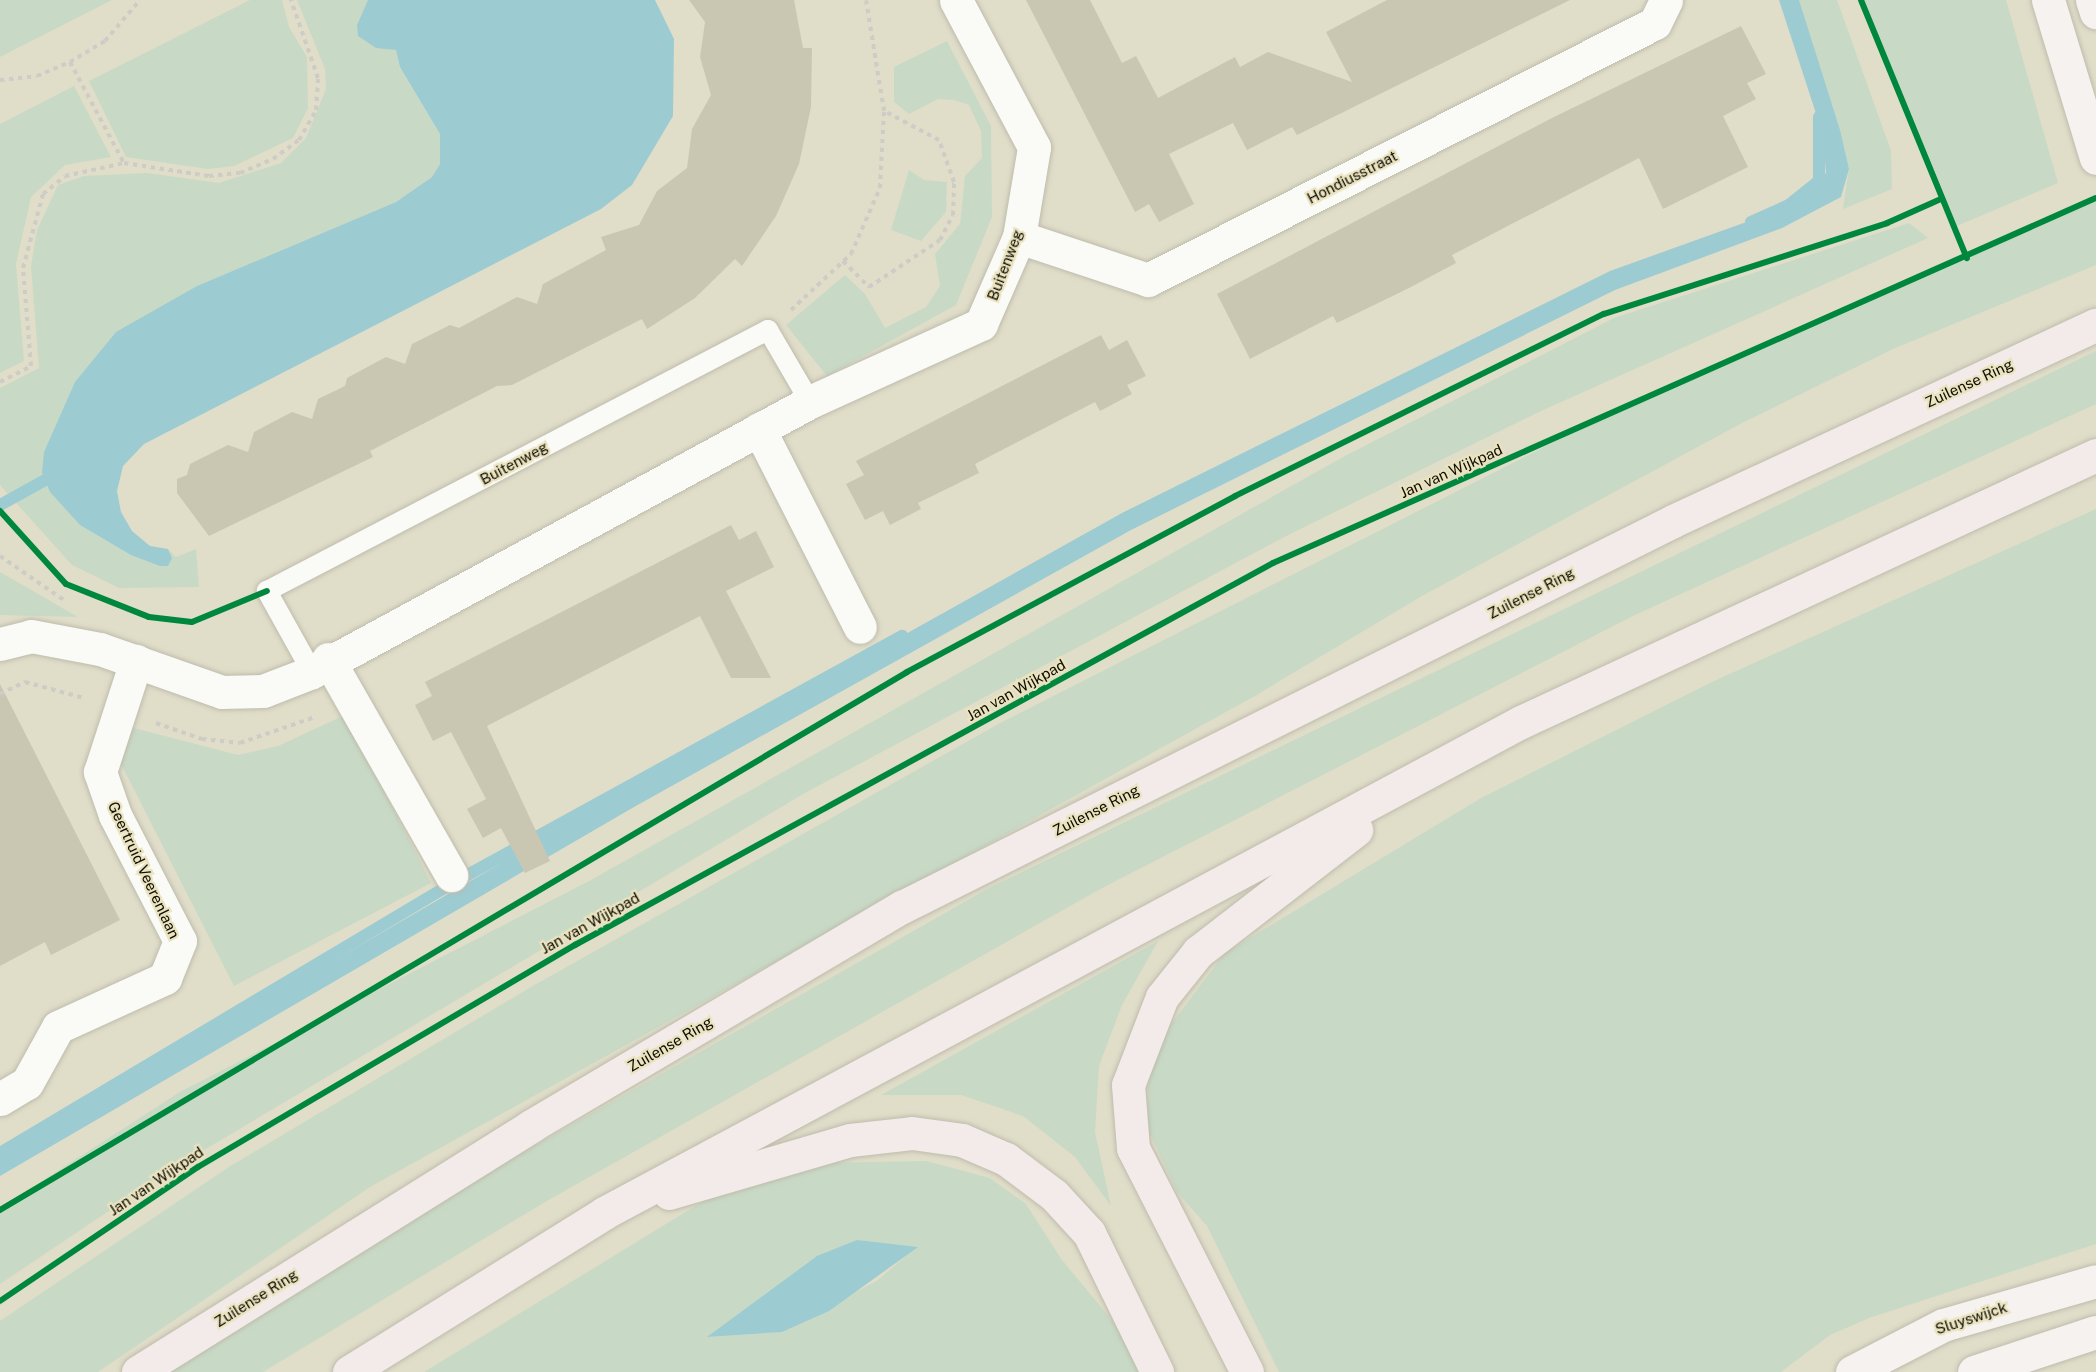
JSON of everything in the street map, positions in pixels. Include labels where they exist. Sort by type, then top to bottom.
[{"type":"main road","points":[[2048,0],[2082,105],[2096,159]]},
{"type":"main road","points":[[2092,0],[2096,12]]},
{"type":"main road","name":"Zuilense Ring","points":[[138,1372],[531,1126],[902,907],[1673,521],[2096,325]]},
{"type":"main road","points":[[349,1372],[604,1213],[1521,722],[2096,455]]},
{"type":"main road","points":[[1247,1372],[1133,1148],[1128,1085],[1143,1038],[1162,998],[1198,952],[1310,860],[1521,722]]},
{"type":"main road","points":[[604,1213],[850,1140],[912,1133],[962,1140],[1006,1159],[1054,1195],[1089,1233],[1157,1372]]},
{"type":"main road","name":"Sluyswijck","points":[[1852,1372],[1943,1325],[2096,1281]]},
{"type":"main road","points":[[1974,1372],[2096,1332]]},
{"type":"street","name":"Buitenweg","points":[[0,644],[31,636],[136,661],[222,692],[263,691],[320,666],[810,402],[981,324],[1019,237],[1034,147],[956,0]]},
{"type":"street","name":"Hondiusstraat","points":[[1019,237],[1148,280],[1655,23],[1666,0]]},
{"type":"street","points":[[759,429],[860,627]]},
{"type":"street","name":"Geertruid Veerenlaan","points":[[0,1099],[27,1083],[58,1027],[165,978],[180,941],[115,814],[100,772],[136,661]]},
{"type":"street","name":"Buitenweg","points":[[320,666],[451,875]]},
{"type":"lane","points":[[768,330],[810,402]]},
{"type":"lane","name":"Buitenweg","points":[[320,666],[267,591],[768,330]]},
{"type":"path","points":[[0,80],[38,76],[70,62],[105,41],[140,0]]},
{"type":"path","points":[[0,382],[31,366],[23,268],[43,194],[65,176],[124,163],[209,176],[240,173],[273,159],[298,140],[316,110],[318,78],[291,0]]},
{"type":"path","points":[[768,330],[843,261],[880,188],[884,111],[866,0]]},
{"type":"path","points":[[70,62],[124,163]]},
{"type":"path","points":[[843,261],[869,287],[940,240],[953,215],[954,182],[939,140],[884,111]]},
{"type":"path","points":[[0,555],[73,605]]},
{"type":"green space","points":[[0,0],[112,0],[0,57]]},
{"type":"green space","points":[[250,0],[282,0],[289,27],[307,57],[308,108],[293,138],[234,166],[208,169],[126,157],[89,81]]},
{"type":"green space","points":[[297,0],[368,0],[357,25],[376,47],[396,50],[400,67],[440,134],[440,164],[432,177],[396,202],[197,286],[50,491],[172,558],[168,549],[176,557],[196,549],[199,587],[119,588],[72,565],[0,485],[0,388],[39,368],[31,266],[37,230],[58,185],[84,176],[147,173],[219,183],[281,163],[306,138],[326,89],[325,69]]},
{"type":"green space","points":[[1799,0],[1837,0],[1891,151],[1892,189],[1843,209],[1849,168]]},
{"type":"green space","points":[[1864,0],[2006,0],[2058,183],[1952,228]]},
{"type":"green space","points":[[947,41],[991,126],[992,217],[956,305],[827,376],[786,325],[845,275],[865,294],[885,328],[926,307],[940,286],[935,254],[960,224],[965,176],[982,158],[981,131],[969,105],[954,100],[938,99],[909,114],[894,102],[894,67]]},
{"type":"green space","points":[[74,86],[111,157],[65,165],[31,197],[16,264],[24,361],[0,373],[0,124]]},
{"type":"green space","points":[[909,170],[924,180],[947,182],[946,212],[921,241],[891,230]]},
{"type":"green space","points":[[2096,201],[2096,265],[1893,349],[1742,423],[1422,596],[1253,697],[370,1187],[98,1372],[0,1372],[0,1321],[232,1165],[531,987],[1002,722],[1645,396]]},
{"type":"green space","points":[[1909,223],[1928,238],[1541,411],[1290,534],[805,793],[167,1172],[0,1284],[0,1208],[180,1092],[591,880],[1343,457],[1614,318]]},
{"type":"green space","points":[[2096,351],[2096,404],[1635,615],[1104,887],[545,1202],[263,1372],[169,1372],[404,1220],[989,888]]},
{"type":"green space","points":[[2096,509],[2096,1244],[1869,1318],[1830,1335],[1781,1372],[1279,1372],[1207,1226],[1177,1192],[1147,1127],[1148,1077],[1166,1031],[1225,953],[1481,798],[1714,681]]},
{"type":"green space","points":[[0,572],[78,617],[0,615]]},
{"type":"green space","points":[[345,715],[431,883],[234,986],[121,764],[130,727],[238,755],[278,746]]},
{"type":"green space","points":[[1158,941],[1122,1005],[1099,1066],[1095,1132],[1111,1206],[1075,1157],[1023,1116],[961,1095],[881,1095]]},
{"type":"green space","points":[[926,1161],[990,1178],[1026,1204],[1062,1260],[1136,1349],[1147,1372],[424,1372],[764,1164]],"holes":[[[917,1246],[878,1280],[782,1332],[708,1337]]]},
{"type":"water","points":[[368,0],[655,0],[674,39],[673,116],[632,185],[601,209],[144,444],[123,466],[117,491],[121,512],[132,531],[150,546],[168,549],[172,558],[168,566],[160,566],[131,555],[80,525],[50,492],[42,472],[44,452],[75,382],[116,332],[197,286],[396,202],[432,177],[440,164],[440,134],[400,67],[396,50],[376,48],[358,36],[357,25]]},
{"type":"water","points":[[1779,0],[1799,0],[1840,130],[1849,169],[1841,197],[1782,228],[1615,290],[1131,530],[634,807],[0,1176],[0,1155],[625,791],[1122,513],[1610,271],[1777,211],[1815,186],[1826,173],[1823,135]]},
{"type":"water","points":[[857,1240],[918,1247],[829,1311],[782,1332],[707,1337],[817,1256]]},
{"type":"building","points":[[689,0],[794,0],[803,48],[812,48],[811,107],[799,164],[776,216],[742,266],[735,259],[695,298],[647,329],[642,319],[512,385],[497,386],[370,451],[373,457],[209,536],[177,493],[177,479],[187,475],[190,464],[228,445],[248,452],[254,432],[292,412],[312,419],[318,399],[345,386],[347,378],[386,357],[405,364],[412,344],[450,325],[459,328],[517,297],[537,304],[543,284],[606,250],[601,237],[639,225],[657,191],[687,168],[692,129],[711,95],[700,57],[705,22]]},
{"type":"building","points":[[1026,0],[1090,0],[1122,63],[1136,56],[1158,98],[1235,57],[1240,67],[1268,52],[1352,82],[1326,32],[1387,0],[1570,0],[1297,135],[1292,127],[1247,150],[1233,123],[1169,154],[1194,204],[1159,222],[1149,204],[1135,212]]},
{"type":"building","points":[[1741,26],[1766,74],[1747,83],[1756,99],[1723,116],[1748,167],[1663,209],[1639,158],[1452,255],[1456,263],[1409,288],[1337,323],[1333,316],[1250,359],[1217,294],[1550,119]]},
{"type":"building","points":[[1101,335],[1109,350],[1127,340],[1146,376],[1127,385],[1132,394],[1100,411],[1095,402],[975,464],[979,473],[918,503],[921,509],[890,525],[883,511],[865,520],[846,484],[864,475],[856,461]]},
{"type":"building","points":[[731,525],[739,540],[756,531],[774,567],[726,591],[771,678],[731,678],[700,616],[487,726],[550,861],[525,873],[501,828],[483,838],[467,809],[486,799],[451,732],[433,741],[415,705],[432,696],[425,682]]},
{"type":"building","points":[[0,684],[120,920],[51,955],[45,942],[0,966]]},
{"type":"waterway","points":[[1751,222],[1789,205],[1819,181],[1819,117]]},
{"type":"waterway","points":[[0,505],[58,473]]},
{"type":"waterway","points":[[0,1153],[451,884],[902,636]]},
{"type":"cycle path","points":[[1861,0],[1967,258]]},
{"type":"cycle path","name":"Jan van Wijkpad","points":[[0,1301],[198,1167],[575,945],[1273,563],[2096,198]]},
{"type":"cycle path","points":[[0,1210],[907,672],[1235,496],[1604,314],[1887,223],[1941,199]]},
{"type":"cycle path","points":[[0,511],[66,584],[149,617],[192,622],[267,591]]}]
